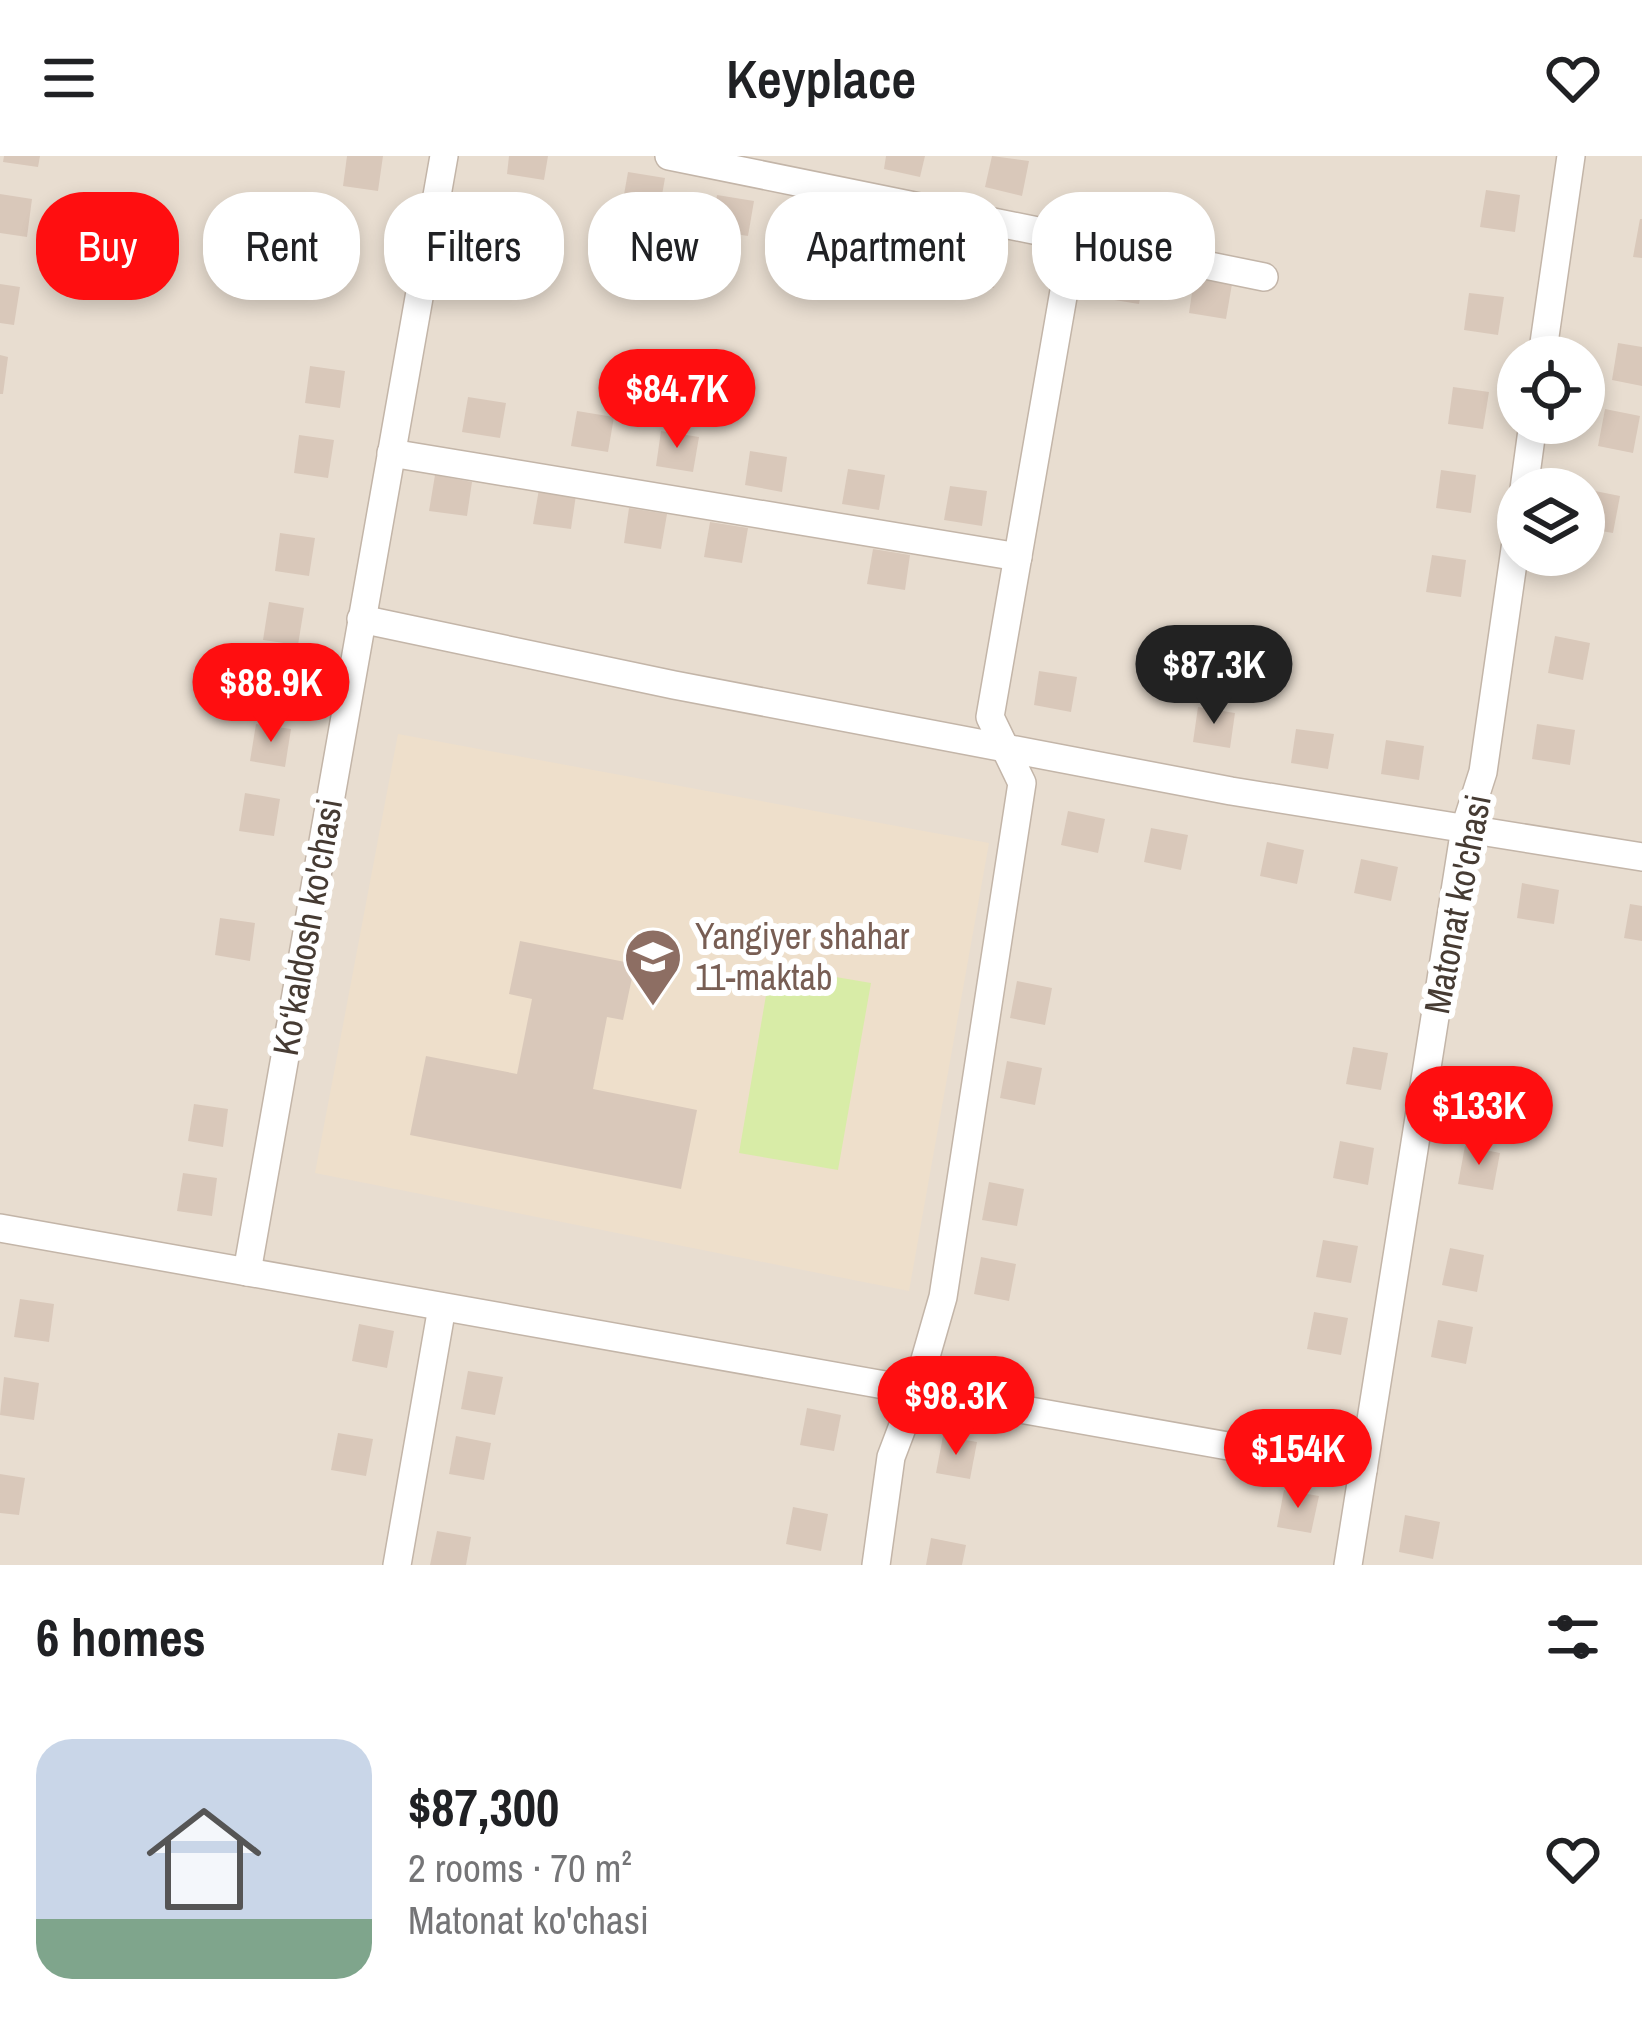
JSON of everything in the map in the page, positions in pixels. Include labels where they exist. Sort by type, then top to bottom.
[{"type":"street","name":"Ko‘kaldosh ko'chasi","points":[[247,1272],[444,156]]},
{"type":"street","points":[[669,156],[1032,231]]},
{"type":"street","points":[[1546,336],[1571,156]]},
{"type":"street","points":[[1215,267],[1264,277]]},
{"type":"street","points":[[876,1565],[891,1457],[943,1297],[1022,783],[990,717],[1062,300]]},
{"type":"street","points":[[391,453],[1018,557]]},
{"type":"street","name":"Matonat ko'chasi","points":[[1348,1565],[1465,828],[1483,772],[1511,576]]},
{"type":"street","points":[[361,619],[674,685],[1231,790],[1642,857]]},
{"type":"street","points":[[0,1228],[1364,1469]]},
{"type":"street","points":[[397,1565],[442,1307]]},
{"type":"shaded area","points":[[0,156],[1642,156],[1642,1565],[0,1565]]},
{"type":"shaded area","name":"Yangiyer shahar 11-maktab","points":[[398,734],[989,843],[909,1291],[315,1173]]},
{"type":"green space","points":[[771,966],[871,983],[838,1170],[739,1153]]},
{"type":"building","points":[[4,156],[40,156],[38,167],[3,162]]},
{"type":"building","points":[[347,156],[383,156],[378,191],[343,186]]},
{"type":"building","points":[[509,156],[548,156],[544,180],[507,174]]},
{"type":"building","points":[[886,156],[925,156],[920,177],[884,169]]},
{"type":"building","points":[[992,156],[1029,161],[1022,196],[985,187]]},
{"type":"building","points":[[628,172],[665,178],[663,192],[624,192]]},
{"type":"building","points":[[1486,190],[1520,195],[1515,232],[1480,227]]},
{"type":"building","points":[[0,194],[32,199],[27,237],[0,233]]},
{"type":"building","points":[[741,199],[754,201],[748,236],[741,235]]},
{"type":"building","points":[[1642,219],[1642,258],[1633,257]]},
{"type":"building","points":[[1215,282],[1232,284],[1226,319],[1189,313],[1191,300],[1215,300]]},
{"type":"building","points":[[0,284],[20,287],[14,325],[0,323]]},
{"type":"building","points":[[1469,293],[1504,297],[1498,335],[1464,330]]},
{"type":"building","points":[[1618,343],[1642,347],[1642,386],[1612,380]]},
{"type":"building","points":[[0,355],[8,357],[3,394],[0,394]]},
{"type":"building","points":[[310,366],[345,371],[340,408],[305,403]]},
{"type":"building","points":[[1453,387],[1489,392],[1483,429],[1448,424]]},
{"type":"building","points":[[468,397],[506,403],[500,438],[462,432]]},
{"type":"building","points":[[1605,409],[1640,416],[1633,453],[1598,446],[1605,444]]},
{"type":"building","points":[[577,411],[614,417],[608,452],[571,446]]},
{"type":"building","points":[[661,431],[699,437],[693,472],[656,466]]},
{"type":"building","points":[[299,435],[334,440],[328,478],[294,473]]},
{"type":"building","points":[[750,451],[787,457],[782,492],[745,485]]},
{"type":"building","points":[[848,469],[885,475],[879,510],[842,504]]},
{"type":"building","points":[[1441,470],[1476,475],[1471,513],[1436,508]]},
{"type":"building","points":[[435,475],[472,482],[467,516],[429,511]]},
{"type":"building","points":[[950,486],[987,491],[982,526],[944,520]]},
{"type":"building","points":[[539,489],[576,495],[571,529],[533,524]]},
{"type":"building","points":[[1605,493],[1620,496],[1613,533],[1605,532]]},
{"type":"building","points":[[629,508],[667,514],[661,549],[624,543]]},
{"type":"building","points":[[710,522],[748,528],[742,563],[704,557]]},
{"type":"building","points":[[280,533],[315,538],[309,576],[275,571]]},
{"type":"building","points":[[873,549],[910,555],[905,590],[867,584]]},
{"type":"building","points":[[1432,555],[1466,560],[1461,597],[1426,592]]},
{"type":"building","points":[[269,602],[304,608],[298,645],[263,640]]},
{"type":"building","points":[[1555,636],[1590,643],[1583,680],[1548,673]]},
{"type":"building","points":[[1039,671],[1077,677],[1071,712],[1034,705]]},
{"type":"building","points":[[1198,707],[1235,713],[1230,748],[1193,742]]},
{"type":"building","points":[[256,724],[291,729],[285,767],[250,761]]},
{"type":"building","points":[[1537,724],[1575,730],[1570,765],[1532,759]]},
{"type":"building","points":[[1296,729],[1334,734],[1328,769],[1291,763]]},
{"type":"building","points":[[1386,740],[1424,746],[1419,780],[1381,774]]},
{"type":"building","points":[[245,793],[280,799],[274,836],[239,831]]},
{"type":"building","points":[[1068,811],[1105,819],[1098,853],[1061,845]]},
{"type":"building","points":[[1151,828],[1188,835],[1181,870],[1144,862]]},
{"type":"building","points":[[1267,842],[1304,850],[1297,884],[1260,876]]},
{"type":"building","points":[[1361,859],[1398,867],[1391,901],[1354,893]]},
{"type":"building","points":[[1522,883],[1559,890],[1554,924],[1517,918]]},
{"type":"building","points":[[1630,904],[1642,906],[1642,941],[1624,938]]},
{"type":"building","points":[[220,918],[255,923],[250,961],[215,955]]},
{"type":"building","points":[[520,941],[635,964],[623,1020],[607,1017],[593,1089],[697,1110],[681,1189],[410,1135],[426,1056],[517,1074],[532,999],[509,994]]},
{"type":"building","points":[[1017,981],[1052,988],[1045,1025],[1010,1018]]},
{"type":"building","points":[[1353,1047],[1388,1053],[1381,1090],[1346,1084]]},
{"type":"building","points":[[1007,1061],[1042,1068],[1035,1105],[1000,1098]]},
{"type":"building","points":[[1478,1072],[1513,1079],[1506,1116],[1471,1109]]},
{"type":"building","points":[[194,1104],[228,1109],[223,1147],[188,1141]]},
{"type":"building","points":[[1340,1141],[1374,1148],[1368,1185],[1333,1178]]},
{"type":"building","points":[[1465,1146],[1500,1153],[1493,1190],[1458,1184]]},
{"type":"building","points":[[183,1173],[217,1178],[212,1216],[177,1211]]},
{"type":"building","points":[[989,1182],[1024,1189],[1017,1226],[982,1220]]},
{"type":"building","points":[[1323,1240],[1358,1246],[1351,1283],[1316,1277]]},
{"type":"building","points":[[1450,1248],[1484,1255],[1477,1292],[1442,1285]]},
{"type":"building","points":[[981,1257],[1016,1264],[1009,1301],[974,1294]]},
{"type":"building","points":[[20,1299],[54,1304],[49,1342],[14,1337]]},
{"type":"building","points":[[1314,1312],[1348,1318],[1341,1355],[1307,1349]]},
{"type":"building","points":[[1438,1320],[1473,1327],[1466,1364],[1431,1357]]},
{"type":"building","points":[[359,1324],[394,1331],[387,1368],[352,1361]]},
{"type":"building","points":[[468,1371],[503,1377],[495,1415],[461,1409]]},
{"type":"building","points":[[4,1377],[39,1383],[34,1420],[0,1415]]},
{"type":"building","points":[[807,1408],[841,1415],[834,1451],[800,1445]]},
{"type":"building","points":[[338,1433],[373,1439],[366,1476],[331,1470]]},
{"type":"building","points":[[456,1436],[491,1443],[484,1480],[449,1474]]},
{"type":"building","points":[[943,1436],[977,1442],[970,1479],[936,1473]]},
{"type":"building","points":[[0,1474],[25,1478],[19,1515],[0,1513]]},
{"type":"building","points":[[1284,1490],[1319,1496],[1311,1533],[1277,1527]]},
{"type":"building","points":[[793,1507],[828,1514],[821,1551],[786,1544]]},
{"type":"building","points":[[1405,1515],[1440,1522],[1433,1559],[1399,1552]]},
{"type":"building","points":[[437,1531],[471,1537],[466,1565],[430,1565]]},
{"type":"building","points":[[931,1538],[966,1545],[962,1565],[926,1565]]},
{"type":"place","name":"Yangiyer shahar 11-maktab","points":[[653,1008]]}]
